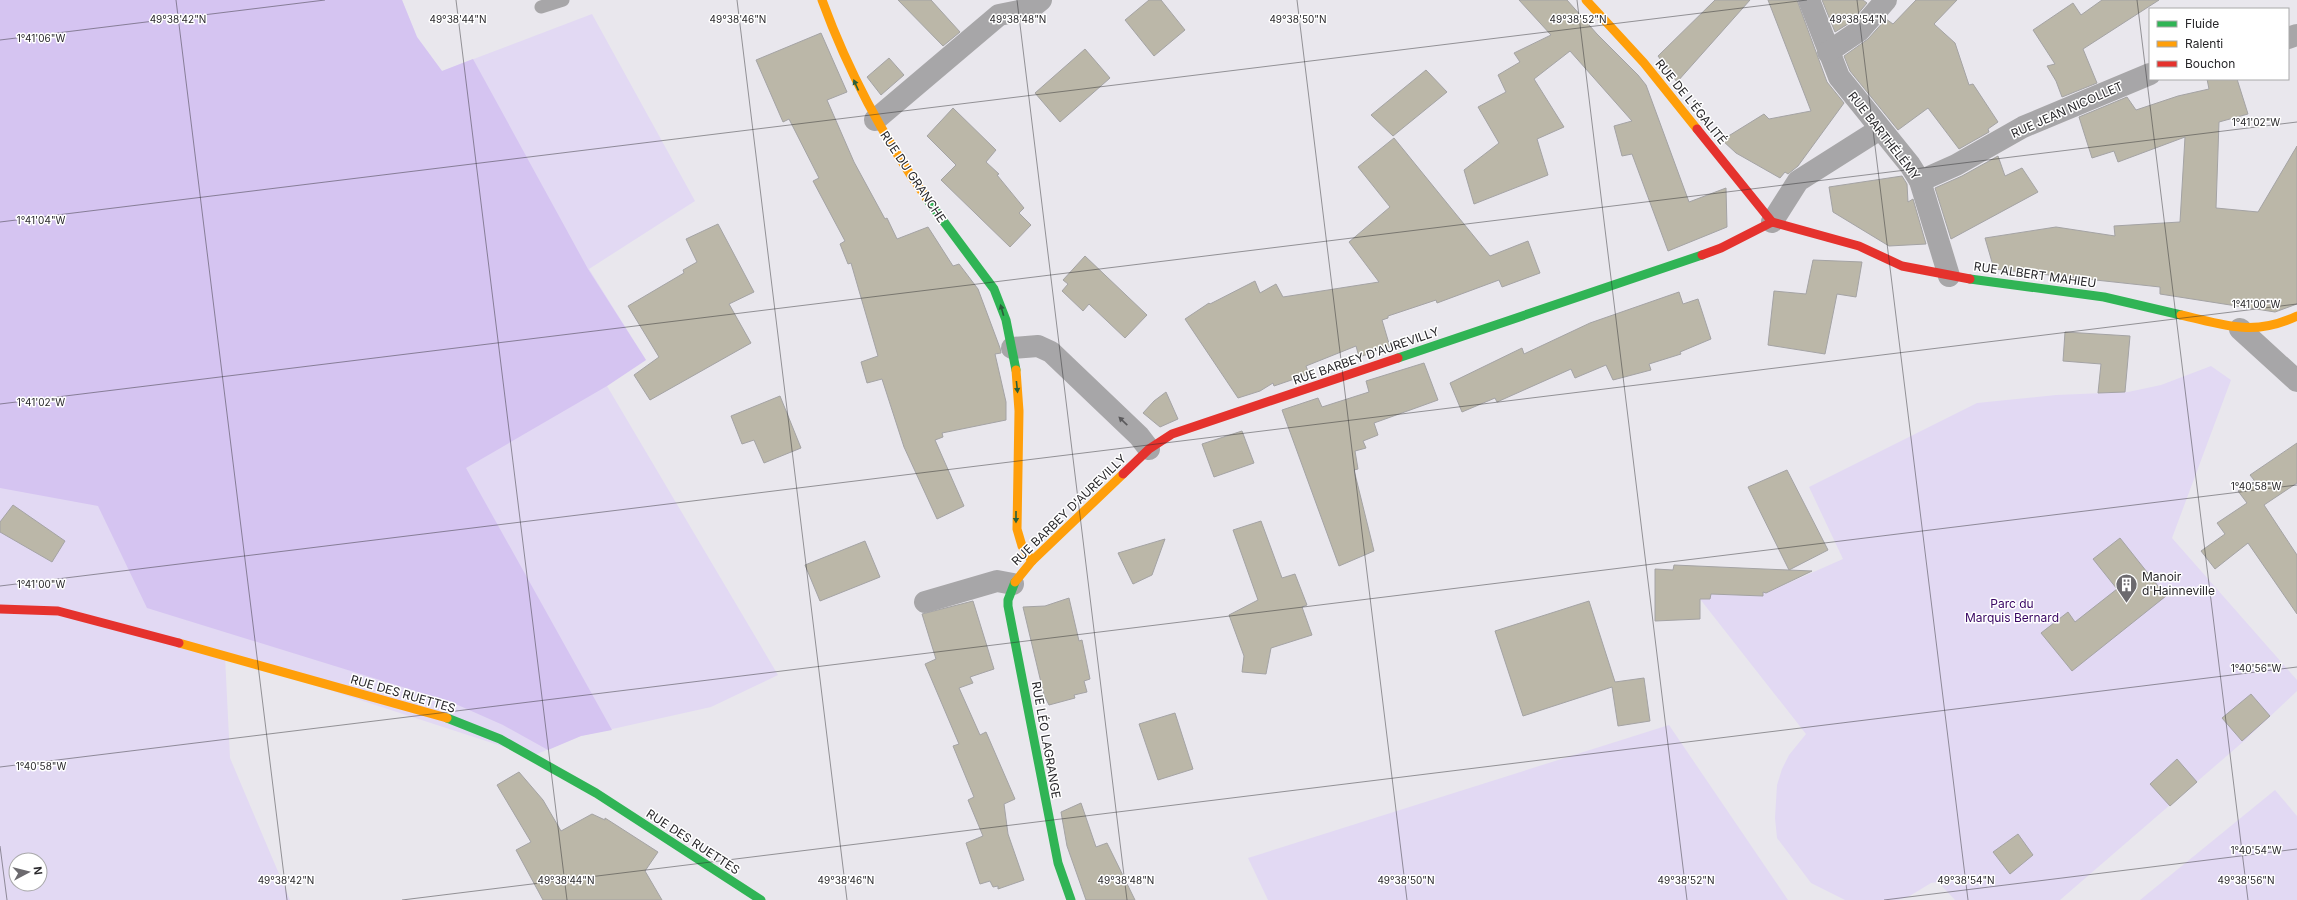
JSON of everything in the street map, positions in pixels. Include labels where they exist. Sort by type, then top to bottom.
[{"type":"street","name":"RUE DU GRANCHE","points":[[822,0],[832,30],[862,96],[875,120],[926,200],[994,288],[998,298],[1012,348],[1019,410],[1018,540],[1025,553],[1032,561]]},
{"type":"street","points":[[875,120],[999,15],[1030,9],[1041,0]]},
{"type":"street","name":"RUE DE L'ÉGALITÉ","points":[[1586,0],[1644,63],[1772,222]]},
{"type":"street","name":"RUE BARTHÉLÉMY","points":[[1809,0],[1828,52],[1846,88],[1910,166],[1920,181],[1949,276]]},
{"type":"street","points":[[1828,52],[1859,31],[1886,0]]},
{"type":"street","name":"RUE JEAN NICOLLET","points":[[1920,181],[1956,165],[2023,127],[2149,74]]},
{"type":"street","points":[[1772,222],[1798,181],[1880,129]]},
{"type":"street","name":"RUE ALBERT MAHIEU","points":[[1772,222],[1859,246],[1902,266],[1949,276],[2104,297],[2240,329],[2269,327],[2297,316]]},
{"type":"street","name":"RUE BARBEY D'AUREVILLY","points":[[1013,584],[1032,561],[1149,449],[1172,434],[1721,248],[1772,222]]},
{"type":"street","points":[[2240,329],[2297,381]]},
{"type":"street","points":[[1012,348],[1038,346],[1051,352],[1139,436],[1149,449]]},
{"type":"street","points":[[925,602],[997,582],[1013,584]]},
{"type":"street","name":"RUE LÉO LAGRANGE","points":[[1013,584],[1008,600],[1008,606],[1058,864],[1071,900]]},
{"type":"street","name":"RUE DES RUETTES","points":[[0,609],[58,611],[225,655],[456,721],[506,742],[590,789],[761,900]]},
{"type":"lane","points":[[541,7],[563,0]]},
{"type":"green space","points":[[0,0],[402,0],[417,37],[442,71],[592,14],[695,201],[589,269],[646,360],[607,386],[778,675],[711,707],[581,736],[532,756],[225,656],[230,758],[290,900],[0,900]]},
{"type":"green space","name":"Parc du Marquis Bernard","points":[[2211,366],[2231,380],[2172,538],[2297,680],[2297,691],[2244,741],[2060,900],[1955,900],[1938,882],[1931,883],[1908,897],[1897,900],[1845,900],[1811,883],[1777,838],[1775,818],[1777,785],[1782,769],[1789,755],[1806,734],[1700,599],[1710,599],[1711,594],[1762,596],[1763,592],[1766,593],[1843,559],[1809,487],[1977,403],[2056,395],[2128,392],[2161,385]]},
{"type":"green space","points":[[1669,725],[1788,900],[1268,900],[1248,858]]},
{"type":"green space","points":[[2275,790],[2297,816],[2297,900],[2140,900]]},
{"type":"shaded area","points":[[0,0],[402,0],[417,37],[442,71],[473,59],[588,269],[646,360],[607,386],[466,468],[612,730],[581,736],[548,750],[503,725],[451,702],[147,608],[98,506],[0,488]]},
{"type":"building","points":[[898,0],[931,0],[960,32],[943,46]]},
{"type":"building","points":[[1149,0],[1161,0],[1185,30],[1154,56],[1125,20]]},
{"type":"building","points":[[1519,0],[1567,0],[1597,34],[1638,75],[1646,85],[1689,202],[1726,188],[1727,227],[1668,251],[1632,154],[1622,156],[1614,126],[1632,121],[1570,51],[1534,79],[1564,127],[1537,139],[1548,175],[1474,204],[1464,170],[1499,143],[1478,107],[1506,92],[1498,75],[1520,62],[1514,53],[1551,35]]},
{"type":"building","points":[[1715,0],[1750,0],[1677,82],[1658,56]]},
{"type":"building","points":[[1768,0],[1797,0],[1827,82],[1844,103],[1798,166],[1788,174],[1785,172],[1780,178],[1736,153],[1722,140],[1764,114],[1769,119],[1811,111]]},
{"type":"building","points":[[1822,0],[1863,0],[1867,3],[1851,22],[1835,32]]},
{"type":"building","points":[[1916,0],[1957,0],[1934,24],[1955,43],[1969,85],[1973,84],[1998,122],[1988,129],[1989,132],[1959,149],[1928,108],[1898,130],[1850,71],[1844,56],[1868,39],[1886,19],[1893,24]]},
{"type":"building","points":[[2102,0],[2159,0],[2083,49],[2097,83],[2062,97],[2056,81],[2047,66],[2055,64],[2033,30],[2073,3],[2081,15]]},
{"type":"building","points":[[821,33],[847,92],[827,100],[854,162],[885,219],[887,218],[897,239],[928,227],[953,266],[959,264],[978,289],[1000,348],[1001,353],[995,354],[1006,402],[1006,420],[942,433],[943,437],[935,440],[964,506],[937,519],[904,447],[882,379],[867,383],[861,362],[878,356],[851,263],[848,264],[840,244],[845,241],[813,181],[819,178],[789,119],[783,122],[756,60]]},
{"type":"building","points":[[1085,49],[1110,78],[1060,122],[1035,93]]},
{"type":"building","points":[[889,58],[904,75],[881,95],[867,77]]},
{"type":"building","points":[[1426,70],[1447,92],[1393,136],[1371,115]]},
{"type":"building","points":[[2207,80],[2237,80],[2248,114],[2219,122],[2216,208],[2258,212],[2297,146],[2297,304],[2275,312],[2160,294],[2160,287],[1994,269],[1985,238],[2056,227],[2115,236],[2114,226],[2180,222],[2185,137],[2118,162],[2114,151],[2092,158],[2079,117],[2127,97],[2136,110],[2178,96],[2209,89]]},
{"type":"building","points":[[953,108],[996,150],[986,162],[999,174],[997,175],[1024,208],[1019,213],[1031,225],[1010,247],[941,180],[956,165],[927,136]]},
{"type":"building","points":[[1394,138],[1490,256],[1528,241],[1540,273],[1502,287],[1499,280],[1437,303],[1436,300],[1388,316],[1388,318],[1382,320],[1390,347],[1359,357],[1356,346],[1306,366],[1309,374],[1274,386],[1273,383],[1260,391],[1238,398],[1185,319],[1209,303],[1210,304],[1255,281],[1260,293],[1276,284],[1283,297],[1379,282],[1349,242],[1390,207],[1358,167]]},
{"type":"building","points":[[1998,156],[2005,176],[2022,168],[2038,192],[1951,239],[1935,188],[1962,176]]},
{"type":"building","points":[[1902,176],[1907,184],[1908,202],[1913,199],[1926,244],[1889,246],[1833,212],[1829,187]]},
{"type":"building","points":[[718,224],[754,292],[729,304],[751,343],[650,400],[634,375],[659,357],[628,306],[684,273],[683,270],[697,262],[686,239]]},
{"type":"building","points":[[1085,256],[1147,315],[1125,338],[1089,304],[1083,311],[1062,291],[1068,284],[1063,280]]},
{"type":"building","points":[[1813,260],[1862,262],[1856,297],[1837,294],[1825,354],[1768,345],[1774,291],[1806,294]]},
{"type":"building","points":[[1679,292],[1683,304],[1698,299],[1711,339],[1680,352],[1681,354],[1649,364],[1651,370],[1613,380],[1606,365],[1575,378],[1571,369],[1497,402],[1495,398],[1462,412],[1450,383],[1522,348],[1524,354],[1590,323]]},
{"type":"building","points":[[2065,332],[2130,336],[2125,392],[2098,393],[2101,364],[2063,361]]},
{"type":"building","points":[[1424,363],[1438,400],[1374,423],[1378,435],[1363,441],[1366,448],[1355,451],[1358,469],[1354,470],[1374,551],[1339,566],[1282,410],[1318,398],[1322,407],[1369,392],[1366,381]]},
{"type":"building","points":[[1166,392],[1178,419],[1160,427],[1143,413],[1154,401]]},
{"type":"building","points":[[780,396],[801,448],[764,463],[754,440],[742,444],[731,416]]},
{"type":"building","points":[[1242,431],[1254,463],[1214,477],[1202,444]]},
{"type":"building","points":[[2297,443],[2297,483],[2264,505],[2297,555],[2297,614],[2248,543],[2215,569],[2201,551],[2225,534],[2217,523],[2247,503],[2238,491],[2254,480],[2250,475]]},
{"type":"building","points":[[1787,470],[1828,550],[1789,570],[1748,487]]},
{"type":"building","points":[[13,505],[65,541],[52,562],[0,532],[0,522]]},
{"type":"building","points":[[1261,521],[1282,578],[1295,574],[1307,605],[1302,607],[1312,635],[1271,648],[1266,674],[1242,672],[1244,656],[1229,615],[1258,600],[1233,530]]},
{"type":"building","name":"Manoir d'Hainneville","points":[[2120,538],[2166,596],[2072,671],[2041,633],[2068,612],[2075,622],[2117,589],[2093,559]]},
{"type":"building","points":[[1165,539],[1152,575],[1133,584],[1118,553]]},
{"type":"building","points":[[865,541],[880,577],[820,601],[805,565]]},
{"type":"building","points":[[1674,565],[1812,571],[1766,593],[1763,592],[1763,596],[1711,594],[1710,599],[1700,599],[1700,619],[1655,621],[1655,569],[1673,570]]},
{"type":"building","points":[[1069,598],[1079,641],[1082,640],[1090,679],[1084,681],[1087,692],[1074,695],[1075,698],[1049,705],[1044,695],[1023,607],[1045,606]]},
{"type":"building","points":[[973,601],[994,669],[970,677],[973,683],[959,688],[980,735],[986,732],[1015,799],[1004,804],[1008,834],[1024,880],[998,889],[998,886],[993,887],[990,881],[980,884],[966,843],[983,836],[968,800],[974,797],[953,746],[959,744],[925,664],[936,659],[922,614]]},
{"type":"building","points":[[1589,601],[1615,682],[1644,678],[1650,721],[1618,726],[1612,687],[1523,716],[1495,631]]},
{"type":"building","points":[[2251,694],[2270,716],[2242,741],[2222,718]]},
{"type":"building","points":[[1175,713],[1193,769],[1158,780],[1139,724]]},
{"type":"building","points":[[2177,759],[2197,782],[2170,806],[2150,784]]},
{"type":"building","points":[[519,772],[543,800],[561,831],[592,814],[605,820],[605,818],[658,852],[645,871],[662,900],[543,900],[516,850],[531,842],[497,785]]},
{"type":"building","points":[[1081,803],[1096,847],[1107,843],[1135,900],[1086,900],[1067,846],[1061,812]]},
{"type":"building","points":[[2018,834],[2033,855],[2010,874],[1993,852]]},
{"type":"traffic: fast","points":[[927,199],[994,289],[1006,320],[1016,370]]},
{"type":"traffic: fast","points":[[1398,358],[1702,255]]},
{"type":"traffic: fast","points":[[1970,279],[2104,297],[2181,315]]},
{"type":"traffic: fast","points":[[1015,582],[1008,600],[1008,606],[1058,863],[1071,900]]},
{"type":"traffic: fast","points":[[447,718],[500,739],[596,793],[761,900]]},
{"type":"traffic: slow","points":[[822,0],[843,52],[881,128],[927,199]]},
{"type":"traffic: slow","points":[[1586,0],[1644,63],[1697,129]]},
{"type":"traffic: slow","points":[[2181,315],[2225,325],[2253,328],[2281,322],[2297,316]]},
{"type":"traffic: slow","points":[[1016,370],[1019,411],[1017,529],[1022,546],[1032,561]]},
{"type":"traffic: slow","points":[[1015,582],[1032,561],[1123,474]]},
{"type":"traffic: slow","points":[[179,643],[447,718]]},
{"type":"traffic: jam","points":[[1697,129],[1772,222]]},
{"type":"traffic: jam","points":[[1772,222],[1859,246],[1902,266],[1970,279]]},
{"type":"traffic: jam","points":[[1702,255],[1721,248],[1772,222]]},
{"type":"traffic: jam","points":[[1123,474],[1149,449],[1172,434],[1398,358]]},
{"type":"traffic: jam","points":[[0,609],[58,611],[179,643]]},
{"type":"place","name":"Manoir d'Hainneville","points":[[2127,604]]}]
